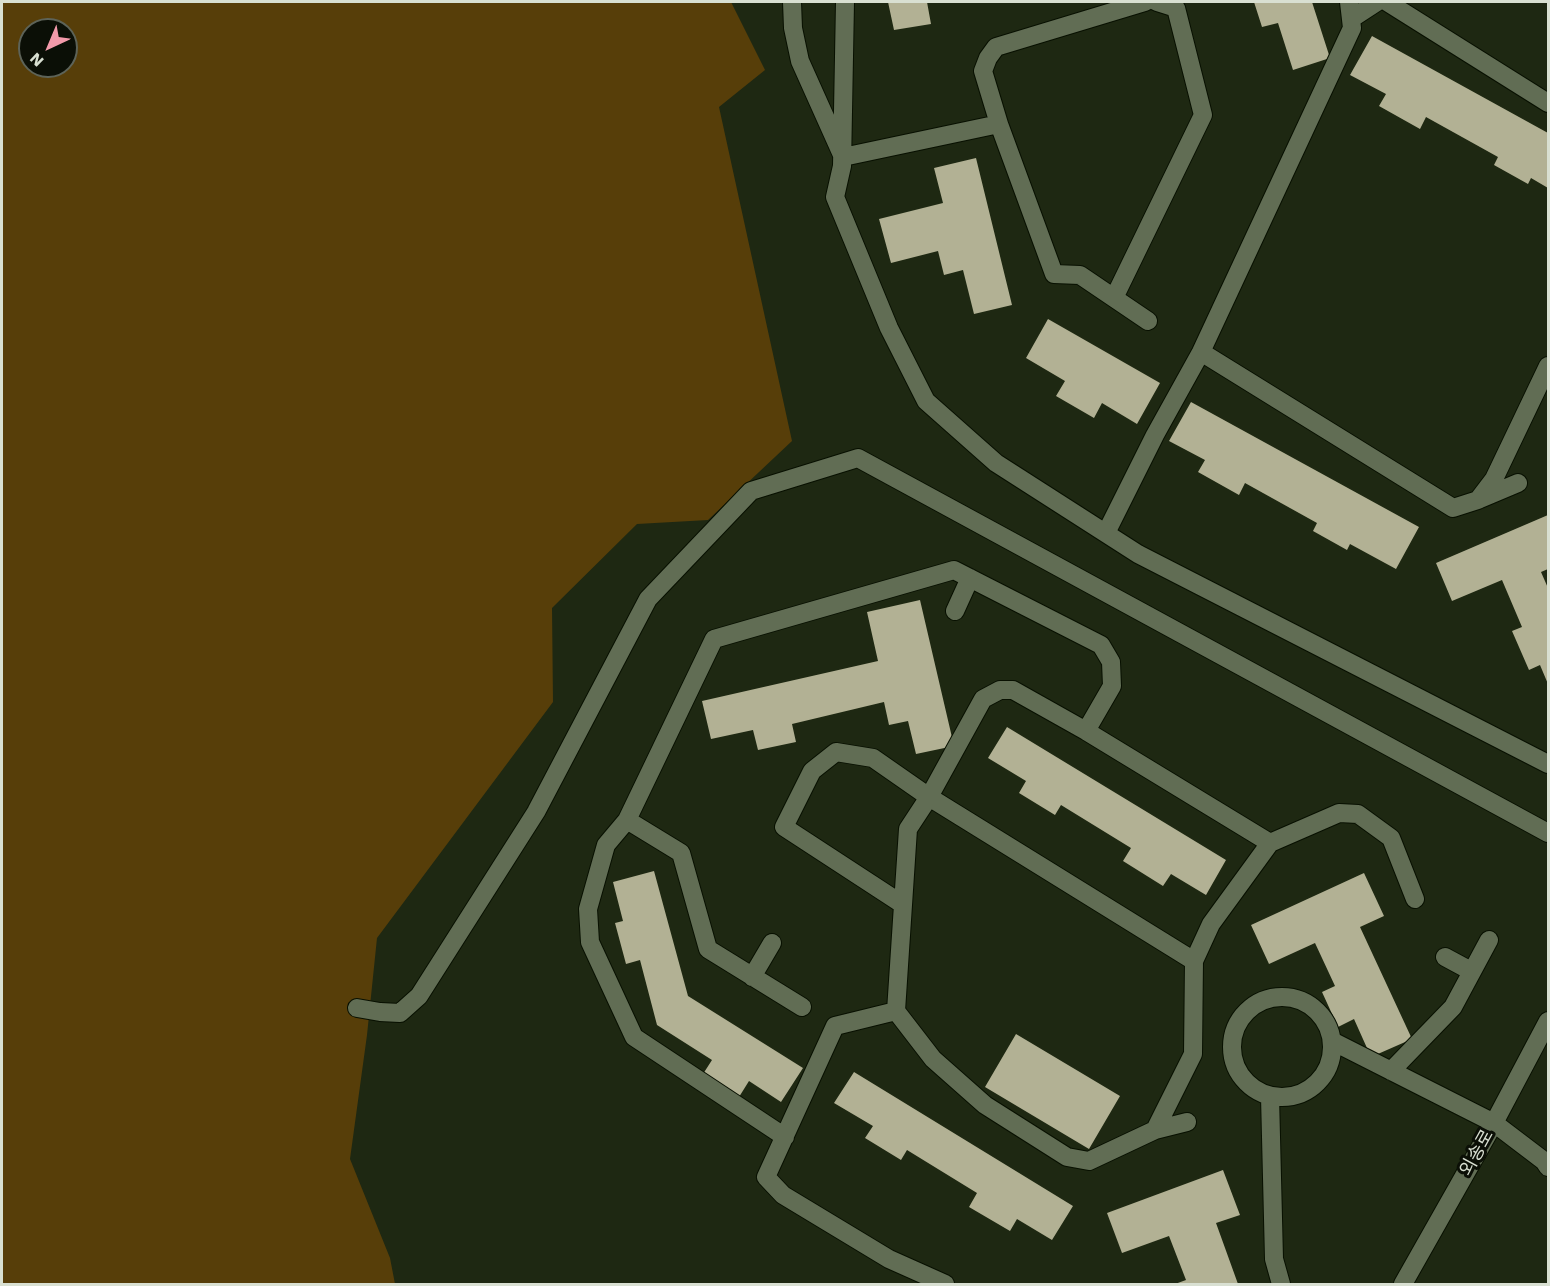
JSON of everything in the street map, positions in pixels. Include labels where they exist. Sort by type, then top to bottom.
[{"type":"street","points":[[792,2],[793,28],[800,61],[843,157]]},
{"type":"street","points":[[845,2],[843,157],[835,197],[890,328],[926,401],[996,464],[1148,559],[1548,764]]},
{"type":"street","points":[[1145,2],[996,47],[983,71],[999,124],[1054,274],[1080,275],[1148,321]]},
{"type":"street","points":[[1114,298],[1203,115],[1176,8],[1157,2]]},
{"type":"street","points":[[1106,533],[1155,435],[1201,352],[1352,28],[1350,10],[1377,2]]},
{"type":"street","points":[[1387,2],[1548,104]]},
{"type":"street","points":[[843,157],[999,124]]},
{"type":"street","points":[[1201,352],[1453,508],[1518,483]]},
{"type":"street","points":[[1478,500],[1494,479],[1548,366]]},
{"type":"street","points":[[357,1008],[400,1013],[419,996],[536,812],[648,599],[751,491],[858,458],[1548,833]]},
{"type":"street","points":[[785,1137],[634,1036],[590,942],[588,909],[606,845],[627,820],[714,639],[954,570],[1101,645],[1111,662],[1112,686],[1086,731]]},
{"type":"street","points":[[955,611],[970,578]]},
{"type":"street","points":[[1187,1122],[1155,1130],[1089,1161],[1067,1156],[985,1105],[933,1059],[896,1011],[908,829],[929,797],[983,699],[1000,690],[1013,690],[1086,731],[1270,843]]},
{"type":"street","points":[[902,904],[784,826],[812,771],[836,752],[873,758],[929,797],[1194,961]]},
{"type":"street","points":[[1155,1130],[1192,1054],[1194,961],[1211,924],[1270,843],[1339,813],[1358,814],[1391,838],[1415,898]]},
{"type":"street","points":[[627,820],[681,853],[708,949],[802,1007]]},
{"type":"street","points":[[1390,1071],[1453,1007],[1489,940]]},
{"type":"street","points":[[752,976],[772,943]]},
{"type":"street","points":[[1445,957],[1472,971]]},
{"type":"street","points":[[1282,997],[1299,999],[1313,1007],[1324,1020],[1331,1035],[1332,1052],[1328,1067],[1319,1081],[1306,1092],[1291,1097],[1270,1096],[1258,1092],[1245,1082],[1236,1068],[1231,1051],[1233,1034],[1239,1019],[1251,1006],[1266,999],[1282,997]]},
{"type":"street","points":[[896,1011],[835,1026],[766,1177],[783,1195],[889,1259],[945,1284]]},
{"type":"street","name":"외송로","points":[[1403,1284],[1494,1123],[1548,1021]]},
{"type":"street","points":[[1332,1041],[1494,1123],[1547,1163]]},
{"type":"street","points":[[1270,1096],[1274,1259],[1281,1284]]},
{"type":"shaded area","points":[[2,2],[731,2],[765,70],[719,107],[792,441],[708,520],[637,524],[552,608],[553,702],[377,938],[367,1035],[350,1159],[390,1258],[395,1284],[2,1284]]},
{"type":"building","points":[[888,2],[927,2],[931,24],[894,30]]},
{"type":"building","points":[[1254,2],[1312,2],[1330,58],[1293,70],[1278,23],[1262,27]]},
{"type":"building","points":[[1372,36],[1548,133],[1548,188],[1531,178],[1528,184],[1494,165],[1498,157],[1426,117],[1420,129],[1379,106],[1386,94],[1350,75]]},
{"type":"building","points":[[976,158],[1012,305],[974,314],[963,270],[944,275],[938,251],[891,263],[879,219],[943,203],[934,168]]},
{"type":"building","points":[[1048,319],[1160,383],[1137,424],[1102,403],[1094,418],[1056,396],[1065,381],[1026,358]]},
{"type":"building","points":[[1191,402],[1419,527],[1396,569],[1350,544],[1347,550],[1313,531],[1317,523],[1245,483],[1239,495],[1198,472],[1205,460],[1169,441]]},
{"type":"building","points":[[1548,515],[1548,569],[1541,572],[1548,588],[1548,684],[1540,665],[1529,670],[1512,631],[1522,627],[1502,580],[1452,601],[1436,563]]},
{"type":"building","points":[[920,600],[954,746],[916,754],[908,721],[889,725],[884,702],[792,724],[796,742],[758,750],[753,730],[711,739],[702,701],[878,661],[867,612]]},
{"type":"building","points":[[1007,727],[1226,860],[1206,895],[1171,874],[1163,886],[1123,861],[1131,848],[1061,805],[1055,815],[1019,793],[1026,781],[988,758]]},
{"type":"building","points":[[654,871],[688,996],[803,1068],[781,1102],[749,1081],[739,1097],[703,1074],[712,1060],[657,1025],[640,960],[626,964],[615,923],[623,921],[613,882]]},
{"type":"building","points":[[1364,873],[1384,916],[1360,927],[1412,1039],[1371,1057],[1354,1019],[1338,1027],[1322,992],[1335,986],[1315,943],[1269,964],[1251,925]]},
{"type":"building","points":[[1016,1034],[1120,1096],[1089,1149],[985,1087]]},
{"type":"building","points":[[854,1072],[1073,1206],[1052,1240],[1017,1219],[1010,1231],[969,1207],[977,1193],[907,1150],[901,1160],[865,1138],[873,1126],[834,1103]]},
{"type":"building","points":[[1223,1170],[1240,1215],[1216,1223],[1238,1284],[1175,1284],[1186,1280],[1169,1236],[1122,1253],[1107,1213]]}]
